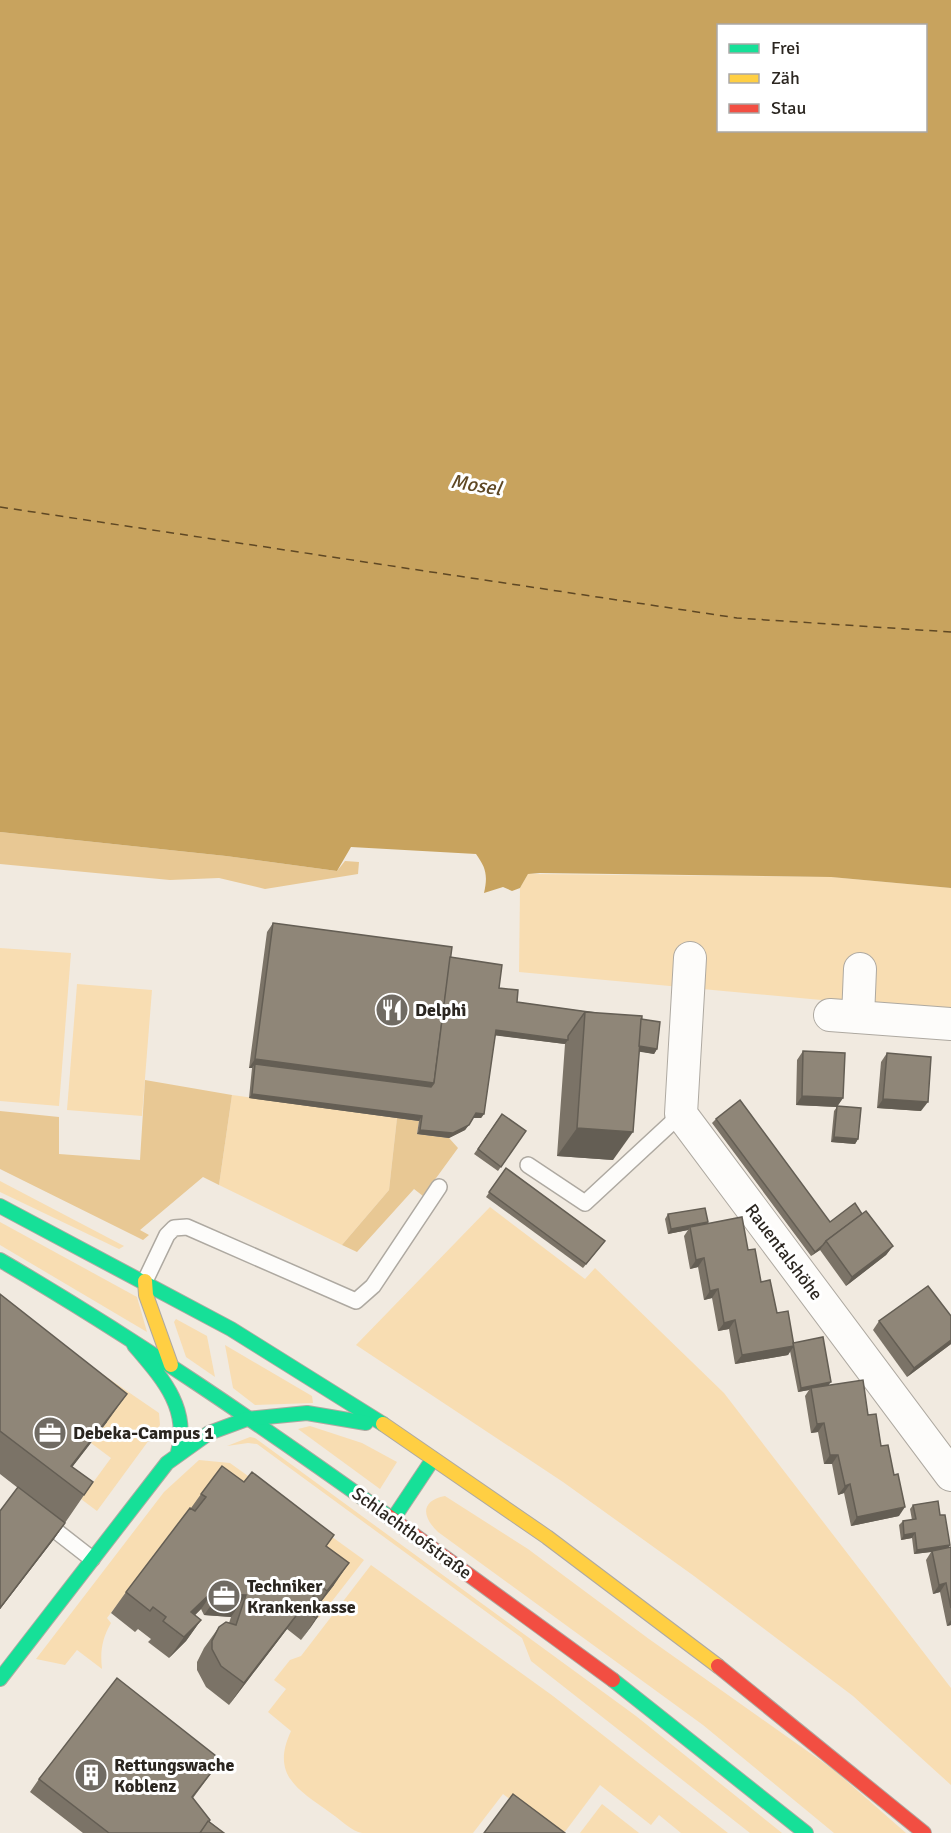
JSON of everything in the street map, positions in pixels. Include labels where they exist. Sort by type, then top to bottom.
[{"type":"main road","points":[[0,1206],[145,1281],[303,1372],[433,1459],[565,1551],[687,1642],[924,1833]]},
{"type":"main road","name":"Schlachthofstraße","points":[[0,1260],[171,1365],[247,1419],[292,1447],[656,1712],[806,1833]]},
{"type":"main road","points":[[145,1281],[146,1295],[171,1365]]},
{"type":"main road","points":[[127,1337],[177,1402],[184,1430],[178,1452]]},
{"type":"main road","points":[[0,1679],[167,1463],[178,1452],[209,1433],[247,1419],[303,1411],[327,1413],[388,1429]]},
{"type":"main road","points":[[393,1519],[433,1459]]},
{"type":"street","points":[[681,1114],[690,958]]},
{"type":"street","points":[[860,969],[844,1016],[951,1024]]},
{"type":"street","name":"Rauentalshöhe","points":[[681,1114],[951,1475]]},
{"type":"lane","points":[[528,1165],[585,1203],[681,1114]]},
{"type":"lane","points":[[145,1281],[167,1235],[174,1228],[187,1227],[356,1301],[373,1286],[439,1187]]},
{"type":"lane","points":[[29,1510],[92,1559]]},
{"type":"shaded area","points":[[0,832],[226,856],[337,871],[345,861],[359,862],[358,874],[265,889],[219,878],[170,880],[0,864]]},
{"type":"shaded area","points":[[528,874],[831,877],[951,888],[951,1012],[519,972],[520,888]]},
{"type":"shaded area","points":[[0,948],[71,953],[59,1106],[0,1101]]},
{"type":"shaded area","points":[[77,984],[152,990],[142,1116],[67,1110]]},
{"type":"shaded area","points":[[145,1080],[232,1095],[219,1185],[203,1177],[140,1230],[149,1235],[143,1240],[0,1169],[0,1111],[59,1117],[59,1154],[140,1160]]},
{"type":"shaded area","points":[[232,1095],[397,1118],[389,1190],[342,1245],[219,1185]]},
{"type":"shaded area","points":[[397,1118],[419,1121],[417,1134],[449,1138],[458,1148],[423,1196],[414,1189],[357,1252],[342,1245],[389,1190]]},
{"type":"shaded area","points":[[0,1181],[124,1246],[119,1249],[0,1192]]},
{"type":"shaded area","points":[[490,1207],[585,1279],[595,1268],[724,1393],[951,1688],[951,1785],[853,1696],[694,1576],[563,1482],[356,1345]]},
{"type":"shaded area","points":[[0,1222],[137,1297],[147,1332],[0,1245]]},
{"type":"shaded area","points":[[0,1304],[159,1413],[160,1425],[97,1511],[81,1499],[111,1458],[91,1443],[107,1422]]},
{"type":"shaded area","points":[[176,1319],[207,1336],[215,1377],[186,1357],[174,1322]]},
{"type":"shaded area","points":[[225,1345],[312,1396],[313,1403],[255,1405],[233,1388]]},
{"type":"shaded area","points":[[310,1426],[362,1443],[397,1462],[380,1489],[298,1429]]},
{"type":"shaded area","points":[[250,1437],[255,1438],[636,1716],[782,1833],[750,1833],[531,1661],[522,1638],[257,1444],[227,1446]]},
{"type":"shaded area","points":[[199,1460],[230,1463],[364,1560],[319,1618],[175,1529],[107,1618],[111,1623],[102,1645],[102,1669],[77,1650],[65,1665],[36,1659],[164,1492]]},
{"type":"shaded area","points":[[445,1496],[528,1549],[649,1639],[834,1770],[906,1833],[834,1833],[703,1725],[438,1532],[429,1521],[426,1511],[431,1502]]},
{"type":"shaded area","points":[[371,1565],[553,1696],[728,1833],[681,1833],[659,1815],[651,1825],[600,1785],[564,1833],[556,1833],[503,1794],[473,1833],[362,1833],[350,1828],[299,1789],[291,1780],[284,1760],[285,1747],[291,1731],[268,1712],[286,1689],[274,1680],[290,1660],[301,1656]]},
{"type":"shaded area","points":[[602,1804],[639,1833],[580,1833]]},
{"type":"water","name":"Mosel","points":[[0,0],[951,0],[951,888],[831,877],[540,873],[528,874],[520,888],[512,891],[503,887],[484,893],[485,872],[476,854],[351,847],[337,871],[226,856],[0,832]]},
{"type":"building","points":[[273,923],[452,947],[434,1083],[255,1059]]},
{"type":"building","points":[[450,957],[502,965],[499,988],[518,990],[517,1002],[596,1013],[585,1012],[568,1036],[568,1040],[496,1030],[484,1114],[476,1113],[469,1125],[453,1133],[420,1130],[422,1116],[252,1094],[255,1064],[431,1087],[434,1083]]},
{"type":"building","points":[[585,1012],[642,1016],[633,1132],[577,1128]]},
{"type":"building","points":[[641,1019],[660,1022],[657,1049],[639,1046]]},
{"type":"building","points":[[803,1051],[845,1053],[843,1098],[802,1096]]},
{"type":"building","points":[[887,1053],[931,1057],[928,1102],[883,1099]]},
{"type":"building","points":[[740,1100],[830,1222],[855,1203],[862,1214],[815,1252],[716,1119]]},
{"type":"building","points":[[837,1106],[861,1108],[858,1139],[834,1137]]},
{"type":"building","points":[[502,1114],[526,1131],[501,1167],[478,1149]]},
{"type":"building","points":[[506,1168],[605,1241],[586,1264],[489,1192]]},
{"type":"building","points":[[705,1208],[708,1222],[671,1229],[668,1214]]},
{"type":"building","points":[[866,1211],[893,1246],[852,1277],[826,1241]]},
{"type":"building","points":[[742,1217],[748,1250],[755,1249],[761,1282],[770,1280],[777,1313],[788,1311],[794,1346],[742,1355],[735,1320],[724,1323],[718,1289],[710,1291],[704,1258],[696,1260],[690,1227]]},
{"type":"building","points":[[928,1286],[951,1316],[951,1340],[914,1368],[879,1321]]},
{"type":"building","points":[[0,1294],[127,1394],[71,1466],[93,1482],[84,1495],[0,1431]]},
{"type":"building","points":[[823,1337],[831,1382],[801,1388],[793,1343]]},
{"type":"building","points":[[863,1380],[868,1415],[876,1414],[881,1446],[888,1445],[894,1475],[898,1474],[905,1507],[857,1517],[850,1484],[845,1486],[838,1455],[830,1455],[824,1423],[817,1424],[811,1388]]},
{"type":"building","name":"Techniker Krankenkasse","points":[[222,1466],[244,1482],[252,1472],[334,1535],[326,1546],[349,1563],[327,1591],[321,1586],[313,1596],[326,1605],[316,1618],[302,1608],[244,1683],[221,1666],[212,1649],[212,1641],[219,1627],[226,1622],[236,1625],[246,1595],[219,1594],[216,1588],[191,1612],[201,1620],[184,1637],[163,1621],[166,1617],[153,1607],[150,1611],[126,1592],[190,1508],[195,1511],[206,1497],[201,1494]]},
{"type":"building","points":[[18,1487],[65,1523],[0,1608],[0,1511]]},
{"type":"building","points":[[938,1501],[940,1515],[945,1515],[950,1545],[917,1550],[915,1533],[904,1535],[903,1521],[916,1519],[913,1505]]},
{"type":"building","points":[[951,1547],[951,1608],[946,1583],[939,1585],[932,1551]]},
{"type":"building","points":[[117,1678],[221,1760],[192,1797],[210,1820],[200,1833],[109,1833],[39,1779]]},
{"type":"building","points":[[513,1794],[565,1833],[484,1833]]},
{"type":"building","points":[[208,1821],[224,1833],[200,1833]]},
{"type":"ferry route","points":[[0,507],[737,618],[951,632]]},
{"type":"traffic: fast","points":[[0,1206],[231,1329],[383,1424]]},
{"type":"traffic: fast","points":[[0,1260],[99,1320],[197,1384],[388,1516]]},
{"type":"traffic: fast","points":[[134,1345],[171,1394],[180,1421],[181,1436],[178,1452]]},
{"type":"traffic: fast","points":[[247,1419],[307,1413],[366,1423]]},
{"type":"traffic: fast","points":[[0,1679],[167,1463],[209,1433],[247,1419]]},
{"type":"traffic: fast","points":[[393,1519],[433,1459]]},
{"type":"traffic: fast","points":[[613,1680],[806,1833]]},
{"type":"traffic: slow","points":[[145,1281],[146,1295],[171,1365]]},
{"type":"traffic: slow","points":[[383,1424],[547,1537],[718,1666]]},
{"type":"traffic: jam","points":[[388,1516],[613,1680]]},
{"type":"traffic: jam","points":[[718,1666],[924,1833]]},
{"type":"place","name":"Delphi","points":[[392,1010]]},
{"type":"place","name":"Debeka-Campus 1","points":[[50,1433]]},
{"type":"place","name":"Techniker Krankenkasse","points":[[224,1596]]},
{"type":"place","name":"Rettungswache Koblenz","points":[[91,1775]]}]
